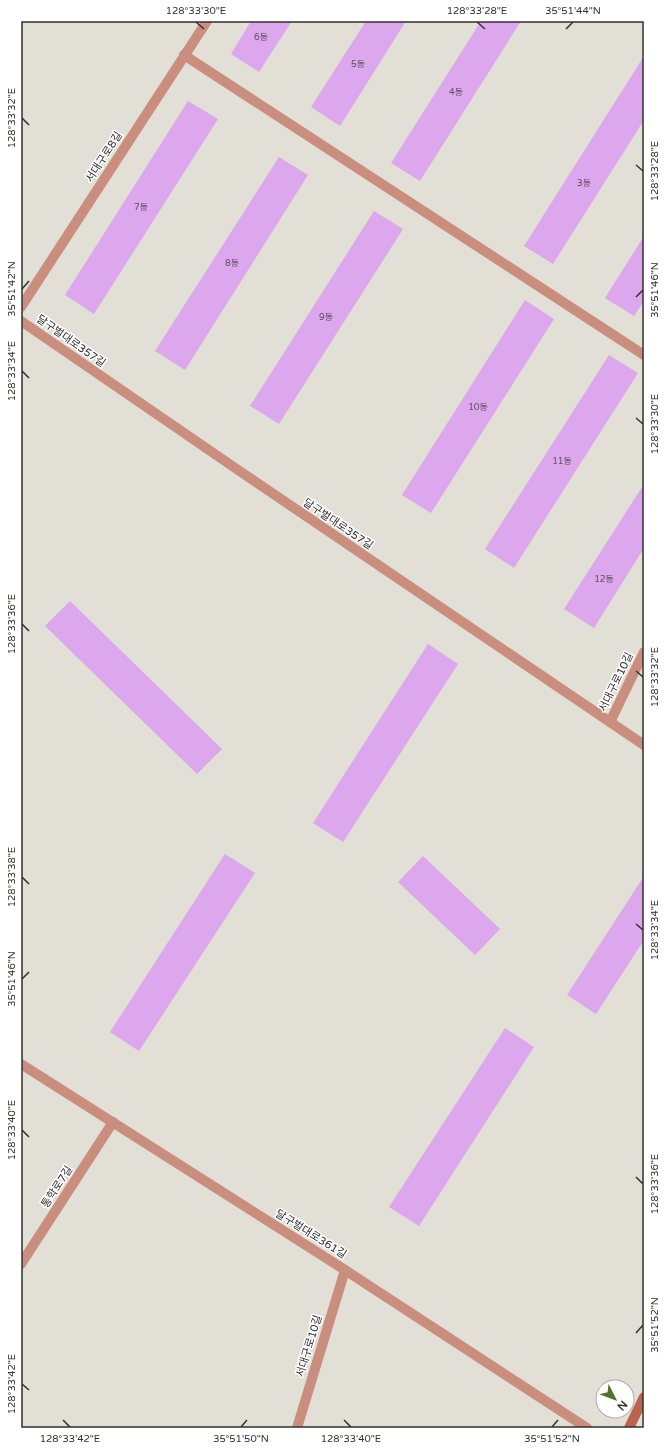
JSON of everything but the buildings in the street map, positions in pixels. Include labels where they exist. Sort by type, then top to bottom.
[{"type":"main road","points":[[629,1428],[644,1397]]},
{"type":"street","name":"서대구로8길","points":[[21,307],[207,21]]},
{"type":"street","points":[[184,55],[644,355]]},
{"type":"street","name":"달구벌대로357길","points":[[21,321],[247,477],[644,745]]},
{"type":"street","name":"서대구로10길","points":[[610,722],[644,652]]},
{"type":"street","name":"달구벌대로361길","points":[[21,1064],[345,1270],[587,1428]]},
{"type":"street","name":"통학로7길","points":[[21,1264],[113,1122]]},
{"type":"street","name":"서대구로10길","points":[[297,1428],[345,1270]]}]
